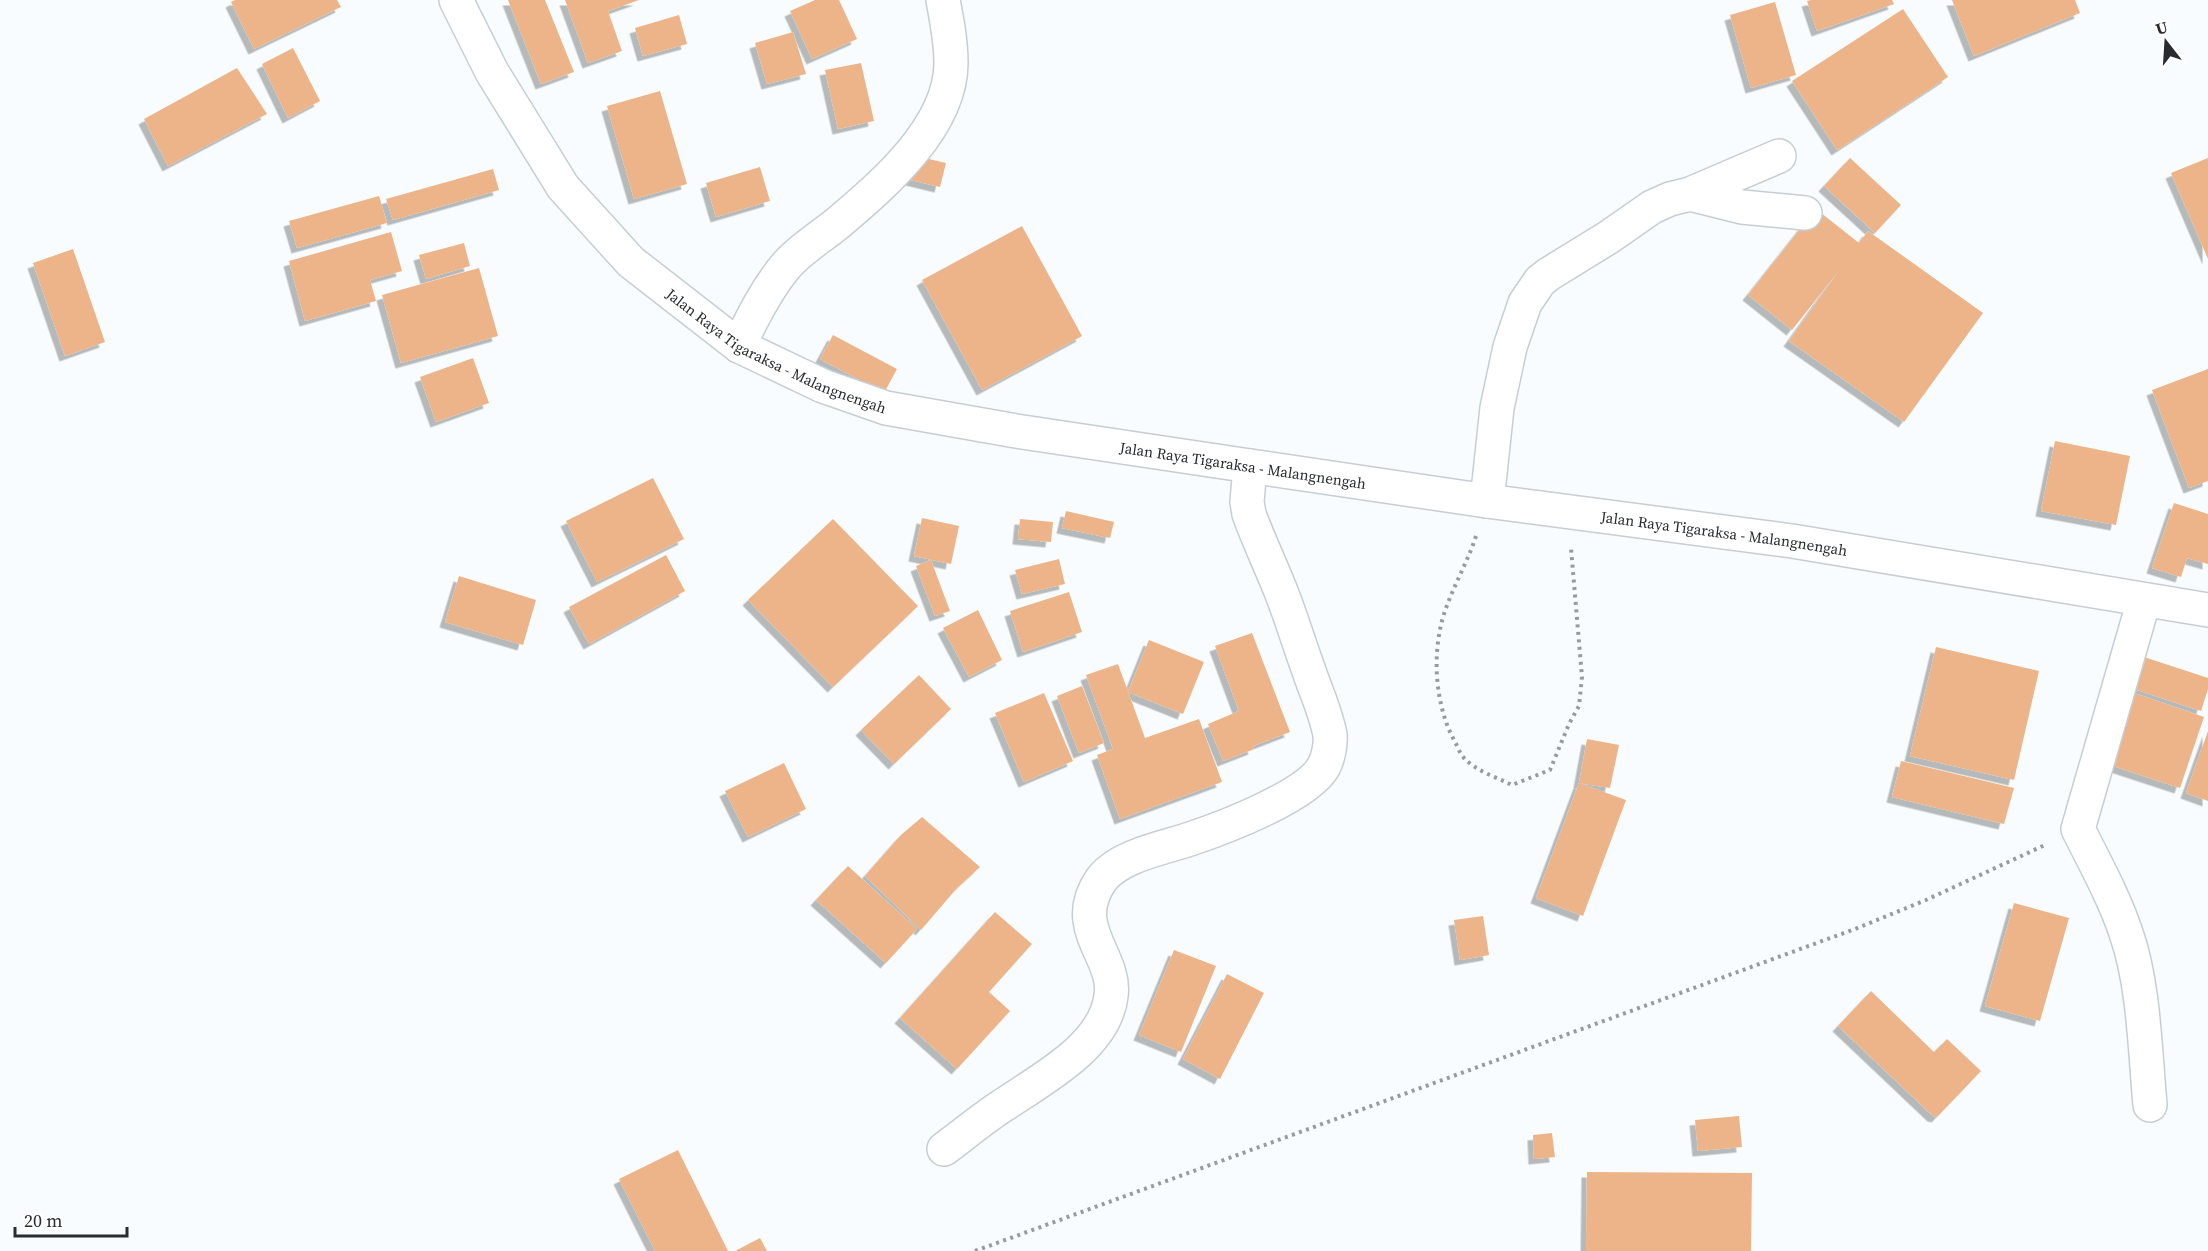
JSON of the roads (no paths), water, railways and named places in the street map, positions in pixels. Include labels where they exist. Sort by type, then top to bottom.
[{"type":"main road","name":"Jalan Raya Tigaraksa - Malangnengah","points":[[456,0],[492,72],[563,187],[631,262],[739,346],[824,386],[886,408],[1016,431],[1486,501],[1792,541],[2208,610]]},
{"type":"main road","points":[[739,346],[765,294],[786,265],[857,206],[912,152],[932,124],[945,97],[951,65],[949,31],[943,0]]},
{"type":"main road","points":[[1486,501],[1493,433],[1503,379],[1520,317],[1540,281],[1609,237],[1636,216],[1670,199],[1690,194],[1779,156]]},
{"type":"main road","points":[[1690,194],[1742,207],[1804,213]]},
{"type":"main road","points":[[944,1149],[1071,1059],[1092,1037],[1101,1023],[1112,995],[1111,982],[1092,932],[1090,910],[1092,896],[1107,872],[1133,858],[1213,832],[1295,794],[1317,776],[1324,765],[1329,752],[1330,737],[1325,715],[1281,591],[1249,514],[1247,502],[1250,466]]},
{"type":"main road","points":[[2144,600],[2078,829],[2127,934],[2138,983],[2150,1105]]}]
